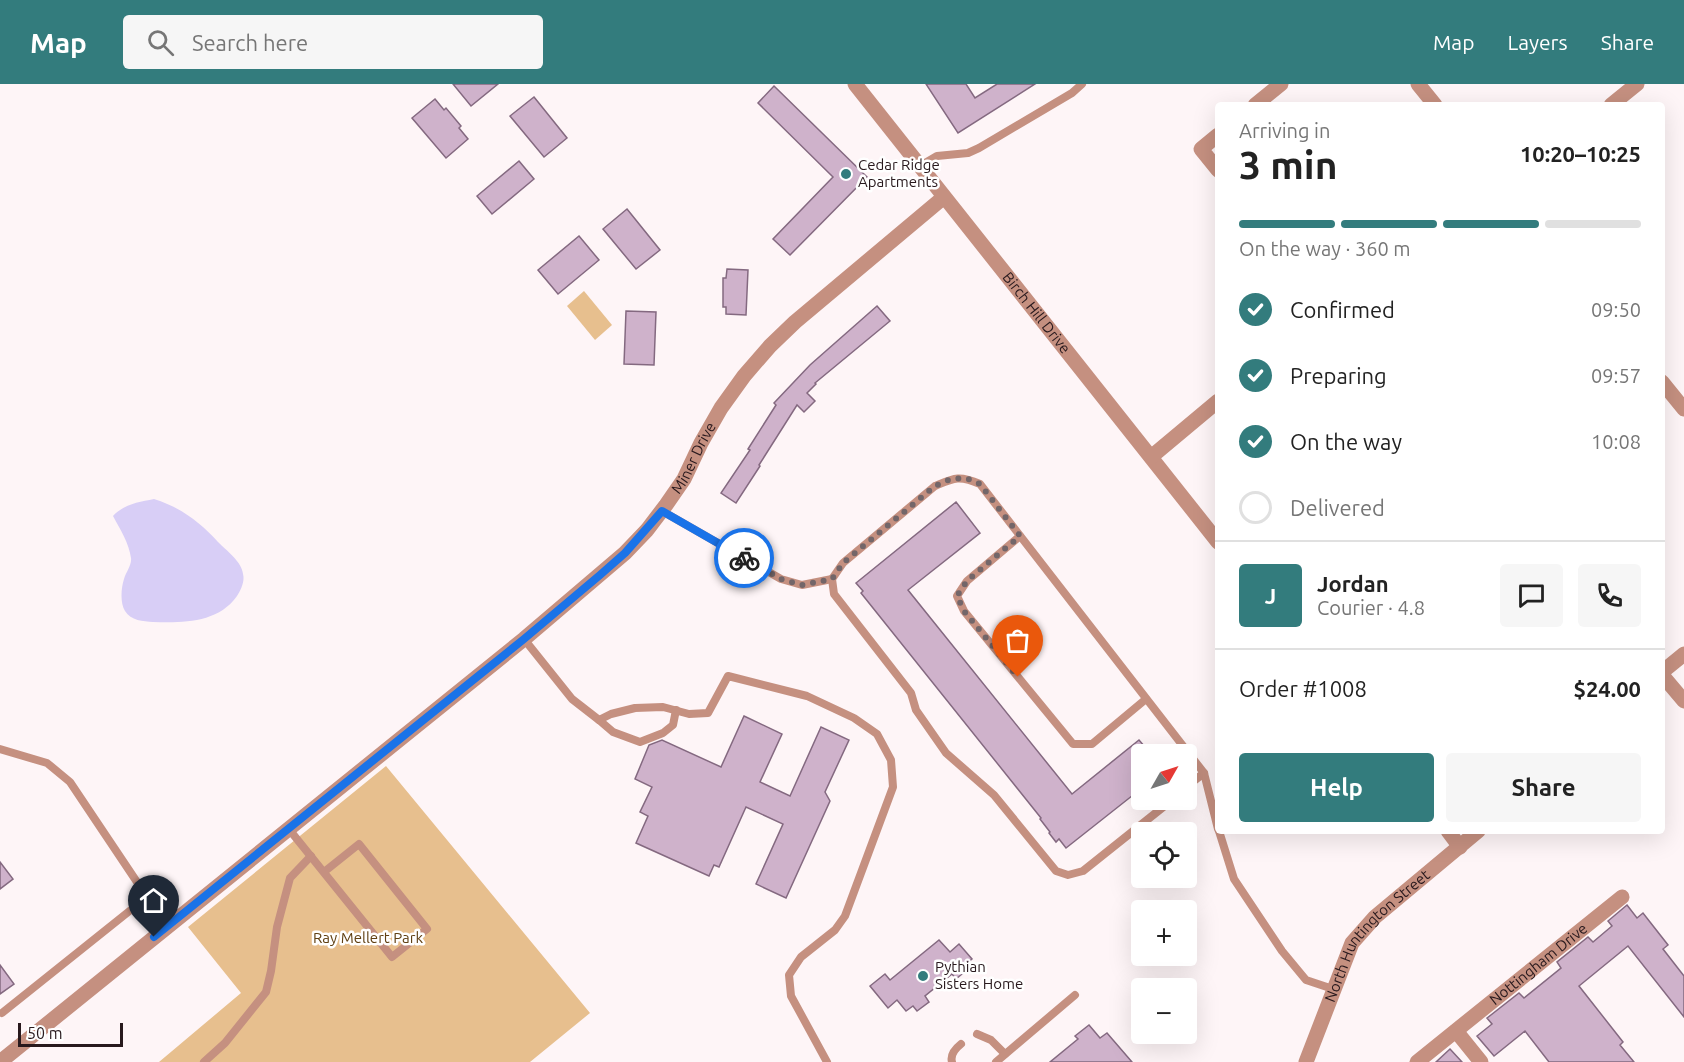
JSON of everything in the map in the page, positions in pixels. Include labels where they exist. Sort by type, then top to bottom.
[{"type":"street","name":"Birch Hill Drive","points":[[855,84],[1215,538]]},
{"type":"street","points":[[1259,102],[1281,84]]},
{"type":"street","points":[[1418,84],[1433,102]]},
{"type":"street","points":[[1615,102],[1637,84]]},
{"type":"street","points":[[1215,137],[1201,149],[1215,166]]},
{"type":"street","name":"Miner Drive","points":[[0,1062],[524,639],[625,553],[662,511],[684,479],[721,408],[770,346],[795,322],[944,197]]},
{"type":"street","points":[[1665,386],[1684,409]]},
{"type":"street","points":[[1150,456],[1215,403]]},
{"type":"street","points":[[1665,671],[1684,654]]},
{"type":"street","points":[[1665,678],[1684,701]]},
{"type":"street","points":[[1450,834],[1460,847]]},
{"type":"street","name":"North Huntington Street","points":[[1306,1062],[1352,943],[1375,917],[1475,834]]},
{"type":"street","name":"Nottingham Drive","points":[[1417,1062],[1622,897]]},
{"type":"street","points":[[1456,1030],[1481,1062]]},
{"type":"lane","points":[[920,166],[937,156],[968,153],[979,148],[1072,93],[1082,84]]},
{"type":"lane","points":[[1159,810],[1083,871],[1068,875],[1056,872],[994,795],[946,753],[916,710],[911,693],[834,594],[832,579],[843,563],[935,486],[951,479],[966,478],[980,484],[1204,773],[1215,818]]},
{"type":"lane","points":[[662,511],[781,579],[802,585],[832,579]]},
{"type":"lane","points":[[1020,536],[967,581],[957,596],[964,611],[1073,744],[1092,744],[1146,699]]},
{"type":"lane","points":[[524,639],[572,699],[613,732],[640,742],[663,733],[673,725],[676,710]]},
{"type":"lane","points":[[599,720],[611,714],[635,708],[663,706],[689,714],[708,713],[728,676],[807,696],[854,718],[877,734],[891,760],[893,787],[846,916],[835,930],[801,957],[789,975],[791,996],[827,1062]]},
{"type":"lane","points":[[0,749],[47,763],[70,782],[147,897],[171,923]]},
{"type":"lane","points":[[1197,778],[1204,773]]},
{"type":"lane","points":[[288,828],[392,957],[428,928],[359,844],[324,872]]},
{"type":"lane","points":[[1219,834],[1234,879],[1282,951],[1306,980],[1333,989]]},
{"type":"lane","points":[[204,1062],[225,1043],[266,992],[277,927],[290,878],[311,856]]},
{"type":"lane","points":[[2,1013],[147,897]]},
{"type":"lane","points":[[996,1062],[1075,995]]},
{"type":"lane","points":[[977,1034],[991,1040],[1005,1054]]},
{"type":"lane","points":[[952,1062],[955,1049],[961,1044]]},
{"type":"green space","points":[[584,291],[612,325],[595,340],[567,306]]},
{"type":"green space","name":"Ray Mellert Park","points":[[386,766],[590,1013],[530,1062],[159,1062],[241,993],[188,927]]},
{"type":"shaded area","points":[[154,499],[172,506],[197,522],[240,565],[243,577],[241,588],[237,596],[220,612],[188,621],[153,622],[130,617],[125,611],[122,604],[122,591],[131,558],[113,516],[127,506]]},
{"type":"building","points":[[453,84],[498,84],[471,106]]},
{"type":"building","points":[[926,84],[966,84],[975,98],[997,84],[1035,84],[958,133]]},
{"type":"building","name":"Cedar Ridge Apartments","points":[[774,86],[867,177],[790,255],[773,239],[833,177],[758,103]]},
{"type":"building","points":[[534,97],[567,138],[544,157],[510,116]]},
{"type":"building","points":[[435,99],[461,126],[459,128],[468,139],[446,158],[412,118]]},
{"type":"building","points":[[519,161],[534,179],[492,214],[477,196]]},
{"type":"building","points":[[627,209],[660,250],[636,269],[603,229]]},
{"type":"building","points":[[579,236],[599,260],[558,294],[538,270]]},
{"type":"building","points":[[727,269],[748,270],[746,315],[726,314],[726,307],[723,307],[723,278],[726,278]]},
{"type":"building","points":[[877,306],[890,321],[815,383],[807,393],[815,401],[804,412],[797,405],[736,503],[721,493],[750,450],[748,449],[776,405],[774,403],[810,365]]},
{"type":"building","points":[[626,311],[656,312],[654,365],[624,364]]},
{"type":"building","points":[[956,502],[980,533],[908,590],[1072,794],[1131,746],[1131,797],[1066,848],[1059,839],[1056,842],[1041,818],[861,593],[863,591],[856,583]]},
{"type":"building","points":[[744,716],[782,734],[760,782],[790,796],[821,727],[849,740],[825,792],[830,801],[786,898],[756,884],[783,824],[746,807],[719,867],[714,865],[709,876],[636,843],[648,816],[640,812],[652,787],[635,779],[649,745],[662,740],[721,767]]},
{"type":"building","points":[[0,862],[13,879],[0,889]]},
{"type":"building","points":[[1627,905],[1637,918],[1643,913],[1668,945],[1663,949],[1684,976],[1684,1017],[1628,946],[1579,986],[1623,1042],[1620,1045],[1634,1062],[1549,1062],[1525,1031],[1494,1056],[1477,1036],[1492,1024],[1487,1018],[1519,993],[1524,998],[1561,968],[1557,962],[1588,937],[1593,942],[1612,926],[1608,921]]},
{"type":"building","name":"Pythian Sisters Home","points":[[939,940],[950,952],[959,944],[972,959],[965,965],[968,969],[956,979],[952,974],[925,996],[929,1002],[917,1011],[913,1006],[906,1011],[897,1000],[888,1008],[870,986],[885,974],[890,980]]},
{"type":"building","points":[[0,965],[14,984],[0,994]]},
{"type":"building","points":[[1089,1025],[1100,1038],[1107,1033],[1132,1062],[1050,1062],[1078,1039],[1075,1036]]},
{"type":"building","points":[[1450,1049],[1462,1062],[1436,1062]]},
{"type":"way so far","points":[[744,558],[781,579],[802,585],[832,579],[843,563],[935,486],[951,479],[966,478],[980,484],[1020,536],[967,581],[957,596],[964,611],[1018,677]]},
{"type":"place","name":"Cedar Ridge Apartments","points":[[846,174]]},
{"type":"place","name":"Pythian Sisters Home","points":[[923,976]]},
{"type":"route","points":[[154,937],[524,639],[625,553],[662,511],[744,558]]}]
